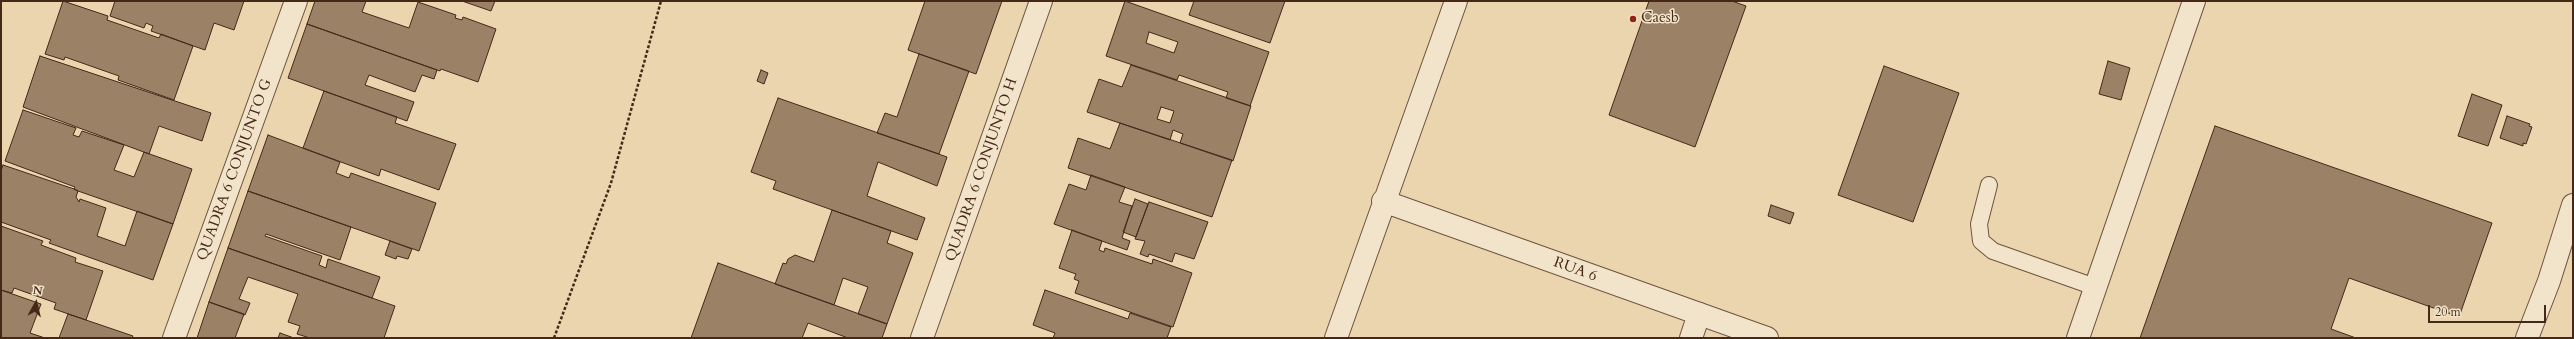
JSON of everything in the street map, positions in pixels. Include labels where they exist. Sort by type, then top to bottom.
[{"type":"street","name":"QUADRA 6 CONJUNTO G","points":[[174,338],[296,1]]},
{"type":"street","name":"QUADRA 6 CONJUNTO H","points":[[922,338],[1041,1]]},
{"type":"street","points":[[1336,338],[1383,201],[1456,1]]},
{"type":"street","points":[[2078,338],[2194,1]]},
{"type":"street","name":"RUA 6","points":[[1383,201],[1767,338]]},
{"type":"street","points":[[2527,338],[2549,281],[2573,205]]},
{"type":"street","points":[[1691,338],[1699,314]]},
{"type":"lane","points":[[1989,185],[1979,224],[1981,241],[1993,251],[2095,287]]},
{"type":"path","points":[[554,338],[611,183],[661,1]]},
{"type":"building","points":[[63,1],[108,16],[107,20],[159,38],[161,34],[193,46],[174,100],[118,80],[119,76],[65,57],[64,60],[45,54]]},
{"type":"building","points":[[115,1],[244,1],[234,30],[214,23],[205,50],[151,31],[153,26],[146,23],[144,28],[110,16]]},
{"type":"building","points":[[315,1],[366,1],[362,12],[409,28],[418,2],[456,15],[455,18],[462,20],[463,17],[496,29],[478,82],[441,69],[440,71],[307,24]]},
{"type":"building","points":[[462,1],[495,1],[491,11]]},
{"type":"building","points":[[925,1],[1002,1],[976,74],[908,50]]},
{"type":"building","points":[[1125,1],[1269,52],[1250,106],[1226,98],[1228,92],[1179,75],[1177,80],[1106,56]],"holes":[[[1149,32],[1178,42],[1174,53],[1146,43]]]},
{"type":"building","points":[[1194,1],[1285,1],[1270,43],[1189,15]]},
{"type":"building","points":[[1649,1],[1732,1],[1746,6],[1695,147],[1609,115]]},
{"type":"building","points":[[307,24],[437,70],[434,79],[422,75],[415,92],[369,75],[365,85],[414,102],[407,121],[288,78]]},
{"type":"building","points":[[919,54],[969,71],[939,154],[877,133],[885,113],[897,117]]},
{"type":"building","points":[[40,56],[211,113],[202,141],[159,126],[149,154],[23,107]]},
{"type":"building","points":[[2108,61],[2130,68],[2121,100],[2099,94]]},
{"type":"building","points":[[1131,65],[1251,106],[1233,161],[1180,143],[1183,134],[1173,130],[1170,140],[1087,112],[1099,79],[1122,87]],"holes":[[[1161,107],[1174,111],[1170,123],[1157,119]]]},
{"type":"building","points":[[1884,66],[1959,93],[1913,222],[1838,195]]},
{"type":"building","points":[[761,70],[768,73],[764,84],[757,81]]},
{"type":"building","points":[[324,91],[397,117],[395,123],[456,144],[439,190],[381,169],[379,176],[303,148]]},
{"type":"building","points":[[2472,94],[2502,105],[2488,146],[2458,136]]},
{"type":"building","points":[[778,98],[947,157],[937,186],[878,162],[867,196],[925,218],[917,240],[773,189],[776,181],[751,172]]},
{"type":"building","points":[[23,110],[76,128],[73,135],[79,137],[82,131],[124,145],[114,170],[134,177],[144,152],[192,169],[173,224],[78,191],[74,189],[75,187],[5,161]]},
{"type":"building","points":[[2507,116],[2530,124],[2529,126],[2532,127],[2526,144],[2523,143],[2523,146],[2500,138]]},
{"type":"building","points":[[1120,123],[1232,160],[1212,217],[1068,168],[1078,138],[1110,149]]},
{"type":"building","points":[[2215,126],[2492,223],[2459,317],[2349,278],[2331,329],[2356,338],[2140,338]]},
{"type":"building","points":[[268,135],[340,162],[336,173],[349,178],[351,173],[436,203],[419,251],[248,191]]},
{"type":"building","points":[[3,165],[74,189],[78,191],[76,197],[79,202],[80,199],[106,208],[97,236],[125,246],[137,211],[173,224],[153,280],[49,243],[51,240],[1,222],[1,171]]},
{"type":"building","points":[[1091,175],[1125,187],[1119,202],[1132,206],[1122,238],[1130,241],[1127,250],[1054,224],[1069,184],[1086,190]]},
{"type":"building","points":[[248,191],[351,227],[340,260],[266,234],[265,236],[322,256],[319,265],[326,268],[328,259],[380,277],[372,298],[228,248]]},
{"type":"building","points":[[1135,199],[1148,204],[1136,237],[1123,232]]},
{"type":"building","points":[[1149,202],[1208,222],[1194,259],[1175,253],[1172,262],[1149,254],[1148,257],[1140,254],[1145,241],[1135,239]]},
{"type":"building","points":[[1771,205],[1794,213],[1790,224],[1768,216]]},
{"type":"building","points":[[832,210],[891,231],[887,243],[913,253],[887,324],[858,314],[868,287],[843,278],[834,305],[775,284],[783,263],[786,264],[788,259],[795,255],[814,262]]},
{"type":"building","points":[[1,226],[43,241],[41,245],[76,258],[75,262],[103,271],[86,320],[54,309],[56,303],[14,288],[12,293],[1,290]]},
{"type":"building","points":[[1072,230],[1102,241],[1099,250],[1104,252],[1105,248],[1152,264],[1153,259],[1192,273],[1173,327],[1075,293],[1079,281],[1074,279],[1076,274],[1059,268]]},
{"type":"building","points":[[390,241],[412,249],[408,259],[397,256],[396,259],[385,255]]},
{"type":"building","points":[[228,248],[395,306],[384,338],[310,338],[297,334],[300,326],[288,322],[298,294],[248,277],[239,299],[250,303],[245,315],[209,302]]},
{"type":"building","points":[[718,263],[887,324],[882,338],[848,338],[808,323],[802,338],[691,338]]},
{"type":"building","points":[[1,290],[41,304],[30,333],[45,338],[1,338]]},
{"type":"building","points":[[1045,290],[1128,319],[1130,313],[1171,327],[1167,338],[1053,338],[1055,333],[1033,325]]},
{"type":"building","points":[[209,302],[244,314],[235,338],[197,338]]},
{"type":"building","points":[[68,314],[133,336],[132,338],[59,338]]},
{"type":"building","points":[[280,333],[294,338],[278,338]]},
{"type":"place","name":"Caesb","points":[[1633,19]]}]
